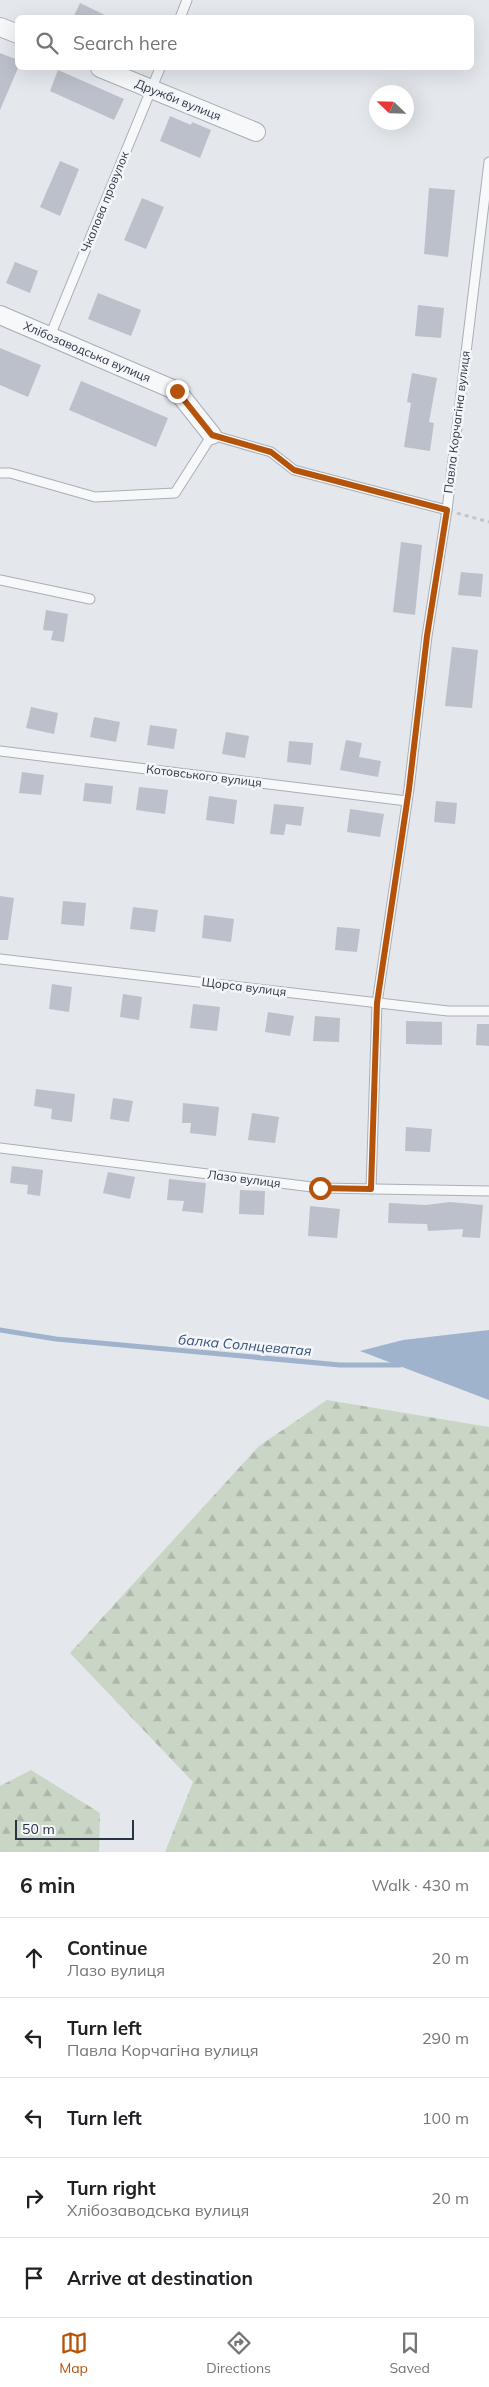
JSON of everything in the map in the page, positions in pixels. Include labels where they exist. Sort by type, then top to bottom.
[{"type":"street","points":[[0,27],[15,33]]},
{"type":"street","name":"Дружби вулиця","points":[[105,70],[256,132]]},
{"type":"street","name":"Хлібозаводська вулиця","points":[[0,315],[177,391],[212,435]]},
{"type":"lane","points":[[181,15],[186,0]]},
{"type":"lane","name":"Чкалова провулок","points":[[50,336],[159,70]]},
{"type":"lane","name":"Павла Корчагіна вулиця","points":[[371,1189],[377,1003],[408,801],[427,636],[447,510],[489,162]]},
{"type":"lane","points":[[0,473],[10,473],[95,497],[175,493],[212,435],[271,452],[294,470],[447,510]]},
{"type":"lane","points":[[0,580],[90,599]]},
{"type":"lane","name":"Котовського вулиця","points":[[0,750],[408,801]]},
{"type":"lane","name":"Щорса вулиця","points":[[0,959],[448,1011],[489,1011]]},
{"type":"lane","name":"Лазо вулиця","points":[[0,1148],[320,1188],[489,1191]]},
{"type":"path","points":[[447,510],[489,522]]},
{"type":"green space","points":[[327,1400],[489,1427],[489,1852],[165,1852],[193,1782],[70,1653],[259,1446]]},
{"type":"green space","points":[[31,1770],[100,1813],[99,1852],[0,1852],[0,1786]]},
{"type":"water","points":[[489,1330],[489,1400],[360,1351],[403,1340]]},
{"type":"building","points":[[80,3],[105,15],[74,15]]},
{"type":"building","points":[[0,53],[15,59],[15,70],[17,70],[0,110]]},
{"type":"building","points":[[58,70],[124,99],[114,120],[50,91]]},
{"type":"building","points":[[170,116],[191,125],[192,122],[211,130],[200,158],[160,141]]},
{"type":"building","points":[[60,161],[79,169],[60,216],[40,207]]},
{"type":"building","points":[[429,188],[455,190],[448,257],[424,254]]},
{"type":"building","points":[[142,198],[164,207],[146,249],[124,240]]},
{"type":"building","points":[[15,262],[38,271],[30,293],[6,283]]},
{"type":"building","points":[[98,293],[141,310],[131,336],[88,319]]},
{"type":"building","points":[[418,305],[444,308],[441,338],[415,336]]},
{"type":"building","points":[[0,348],[41,365],[28,397],[0,385]]},
{"type":"building","points":[[412,373],[437,378],[429,422],[434,423],[430,451],[404,447],[411,403],[407,402]]},
{"type":"building","points":[[81,381],[168,418],[156,447],[69,410]]},
{"type":"building","points":[[401,542],[422,545],[415,615],[393,612]]},
{"type":"building","points":[[461,572],[483,574],[481,597],[458,595]]},
{"type":"building","points":[[46,610],[68,614],[64,642],[51,640],[53,631],[43,630]]},
{"type":"building","points":[[452,647],[478,650],[472,708],[445,706]]},
{"type":"building","points":[[31,707],[58,713],[54,734],[26,728]]},
{"type":"building","points":[[94,717],[120,722],[116,742],[90,737]]},
{"type":"building","points":[[150,725],[177,729],[174,749],[147,745]]},
{"type":"building","points":[[226,732],[249,736],[245,758],[222,754]]},
{"type":"building","points":[[346,740],[362,743],[359,757],[381,761],[378,777],[340,770]]},
{"type":"building","points":[[289,741],[313,743],[311,765],[287,762]]},
{"type":"building","points":[[22,772],[44,775],[41,795],[19,793]]},
{"type":"building","points":[[85,783],[113,786],[111,804],[83,801]]},
{"type":"building","points":[[139,787],[168,790],[165,814],[136,810]]},
{"type":"building","points":[[209,796],[237,800],[234,824],[206,820]]},
{"type":"building","points":[[436,801],[457,803],[455,824],[434,822]]},
{"type":"building","points":[[274,804],[304,807],[301,826],[286,824],[284,835],[270,834]]},
{"type":"building","points":[[350,809],[384,814],[380,837],[347,832]]},
{"type":"building","points":[[0,896],[14,898],[8,940],[0,940]]},
{"type":"building","points":[[63,901],[86,903],[84,926],[61,924]]},
{"type":"building","points":[[133,907],[158,910],[155,932],[130,929]]},
{"type":"building","points":[[204,915],[234,919],[231,942],[202,938]]},
{"type":"building","points":[[337,927],[360,929],[357,952],[335,950]]},
{"type":"building","points":[[52,984],[72,987],[69,1012],[49,1009]]},
{"type":"building","points":[[123,994],[142,997],[139,1020],[120,1017]]},
{"type":"building","points":[[193,1004],[220,1007],[217,1031],[190,1028]]},
{"type":"building","points":[[268,1012],[294,1016],[290,1036],[265,1032]]},
{"type":"building","points":[[315,1016],[340,1018],[339,1042],[313,1041]]},
{"type":"building","points":[[406,1021],[442,1022],[442,1045],[406,1044]]},
{"type":"building","points":[[477,1024],[489,1024],[489,1046],[476,1045]]},
{"type":"building","points":[[36,1089],[75,1094],[72,1122],[51,1119],[52,1109],[34,1106]]},
{"type":"building","points":[[113,1098],[133,1101],[129,1122],[110,1119]]},
{"type":"building","points":[[183,1103],[219,1107],[216,1136],[190,1133],[191,1123],[182,1123]]},
{"type":"building","points":[[252,1113],[279,1117],[275,1143],[248,1140]]},
{"type":"building","points":[[406,1127],[432,1129],[430,1152],[405,1151]]},
{"type":"building","points":[[12,1166],[43,1170],[40,1196],[27,1194],[28,1185],[10,1183]]},
{"type":"building","points":[[108,1172],[135,1177],[130,1199],[103,1193]]},
{"type":"building","points":[[169,1179],[206,1183],[203,1213],[182,1211],[184,1201],[167,1200]]},
{"type":"building","points":[[240,1190],[265,1191],[264,1215],[239,1214]]},
{"type":"building","points":[[450,1202],[483,1205],[480,1238],[462,1237],[463,1229],[428,1231],[427,1224],[388,1223],[389,1203],[426,1205]]},
{"type":"building","points":[[310,1206],[340,1209],[337,1238],[308,1236]]},
{"type":"waterway","name":"балка Солнцеватая","points":[[0,1330],[56,1339],[340,1365],[400,1365]]},
{"type":"route","points":[[177,391],[212,435],[271,452],[294,470],[447,510],[427,636],[409,789],[377,1003],[371,1189],[320,1188]]}]
